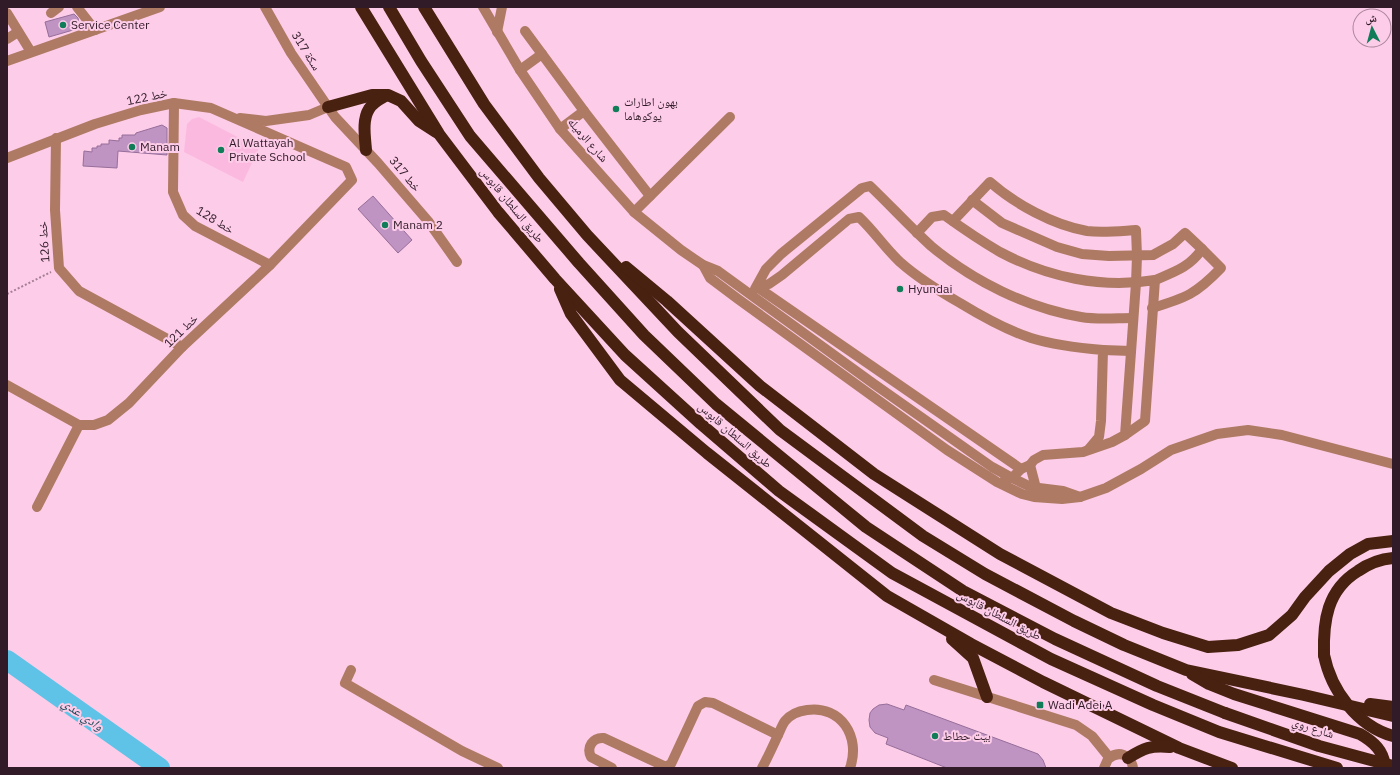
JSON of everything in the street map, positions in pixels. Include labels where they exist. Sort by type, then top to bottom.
[{"type":"highway","name":"طريق السلطان قابوس","points":[[362,7],[439,134],[498,212],[555,279],[625,355],[700,424],[780,491],[892,573],[1052,659],[1153,705],[1219,732],[1337,768]]},
{"type":"highway","name":"طريق السلطان قابوس","points":[[390,7],[421,61],[470,136],[579,264],[644,335],[716,404],[866,528],[963,591],[1055,639],[1157,686],[1225,713]]},
{"type":"highway","points":[[424,7],[484,104],[539,178],[588,235],[678,332],[780,430],[923,536],[985,574],[1074,621],[1124,645],[1186,670],[1393,716]]},
{"type":"highway","points":[[328,108],[372,95],[388,95],[401,100],[419,121],[439,134]]},
{"type":"highway","points":[[366,150],[365,121],[368,109],[374,102],[388,95]]},
{"type":"highway","points":[[588,235],[667,301],[760,386],[874,474],[1000,554],[1111,613],[1163,633],[1208,647],[1238,645],[1269,635],[1292,615],[1305,597],[1329,571],[1350,554],[1368,544],[1393,540]]},
{"type":"highway","points":[[555,279],[571,314],[620,380],[707,454],[887,596],[1043,682],[1179,748],[1232,768]]},
{"type":"highway","points":[[1393,558],[1365,566],[1345,580],[1336,592],[1326,617],[1324,635],[1324,655],[1326,668],[1333,683],[1349,706],[1360,718],[1374,728],[1393,736]]},
{"type":"highway","points":[[932,622],[973,658],[987,697]]},
{"type":"highway","points":[[1186,670],[1200,680],[1215,687],[1315,721],[1360,734],[1370,740],[1377,747],[1383,758],[1385,768]]},
{"type":"highway","points":[[1330,701],[1393,707]]},
{"type":"highway","name":"شارع روي","points":[[1225,713],[1319,746],[1393,766]]},
{"type":"highway","points":[[1131,763],[1141,749],[1154,746],[1179,748]]},
{"type":"street","points":[[77,7],[95,30]]},
{"type":"street","points":[[7,61],[160,7]]},
{"type":"street","name":"شارع الرميله","points":[[483,7],[520,70],[560,129],[634,212],[681,250],[703,265]]},
{"type":"street","points":[[497,32],[502,7]]},
{"type":"street","name":"سكة 317","points":[[267,10],[291,53],[328,108]]},
{"type":"street","points":[[7,13],[31,52]]},
{"type":"street","points":[[525,30],[584,111],[650,196]]},
{"type":"street","points":[[7,39],[18,32]]},
{"type":"street","points":[[520,70],[542,54]]},
{"type":"street","name":"خط 122","points":[[7,158],[25,152],[56,138],[141,110],[174,103],[210,108],[346,167],[352,180]]},
{"type":"street","name":"خط 128","points":[[174,103],[173,192],[183,215],[195,226],[270,265]]},
{"type":"street","points":[[230,117],[266,120],[309,115],[328,108]]},
{"type":"street","name":"خط 317","points":[[328,108],[428,221],[457,262]]},
{"type":"street","points":[[560,129],[584,111]]},
{"type":"street","points":[[634,212],[730,117]]},
{"type":"street","name":"خط 126","points":[[56,138],[55,210],[59,268],[79,291],[182,347]]},
{"type":"street","name":"خط 121","points":[[79,425],[94,425],[108,420],[129,403],[182,347],[270,265],[352,180]]},
{"type":"street","points":[[953,222],[990,182],[1021,205],[1058,223],[1088,231],[1136,230],[1136,283],[1126,435]]},
{"type":"street","points":[[754,291],[766,269],[781,254],[862,188],[870,186],[917,233],[956,265],[1001,291],[1031,304],[1083,317],[1133,318]]},
{"type":"street","points":[[972,200],[1002,223],[1057,248],[1082,254],[1109,256],[1153,255],[1173,244],[1185,233],[1220,268],[1201,288],[1191,294],[1182,299],[1152,308]]},
{"type":"street","points":[[917,233],[932,217],[944,215],[1000,252],[1031,266],[1063,276],[1088,281],[1136,283],[1155,280],[1180,270],[1197,257],[1202,250]]},
{"type":"street","points":[[754,291],[782,275],[849,219],[859,217],[880,242],[901,262],[934,288],[992,322],[1031,338],[1068,346],[1103,350],[1131,351]]},
{"type":"street","points":[[703,265],[718,271],[754,291],[1021,469]]},
{"type":"street","points":[[703,265],[710,278],[738,300],[947,450],[997,482],[1022,494],[1047,499],[1080,497],[1106,488],[1141,469],[1171,450],[1217,434],[1248,430],[1282,435],[1393,464]]},
{"type":"street","points":[[967,462],[1005,479],[1012,478],[1021,469],[1030,465],[1038,457],[1047,454],[1076,454],[1083,452],[1112,442],[1126,435],[1146,421],[1152,308],[1155,280]]},
{"type":"street","points":[[754,291],[934,427],[992,466],[1012,478],[1036,488],[1063,491],[1080,497]]},
{"type":"street","points":[[1089,449],[1099,437],[1103,350]]},
{"type":"street","points":[[7,384],[79,425],[37,507]]},
{"type":"street","points":[[1030,465],[1036,488]]},
{"type":"street","points":[[351,670],[345,683],[462,751],[498,768]]},
{"type":"street","points":[[934,680],[1076,725],[1092,736],[1109,757]]},
{"type":"street","points":[[612,768],[591,757],[589,746],[594,740],[604,738],[664,766],[667,766],[671,764],[698,706],[705,702],[713,703],[778,735]]},
{"type":"street","points":[[762,768],[785,721],[802,711],[817,710],[831,713],[847,726],[851,735],[854,750],[854,767]]},
{"type":"street","points":[[1104,768],[1109,757],[1117,754],[1125,755],[1131,763]]},
{"type":"path","points":[[7,294],[59,268]]},
{"type":"shaded area","name":"Al Wattayah Private School","points":[[199,117],[259,148],[243,182],[184,152],[187,124],[192,119]]},
{"type":"building","name":"Service Center","points":[[74,14],[78,18],[80,28],[49,37],[45,22]]},
{"type":"building","name":"Manam","points":[[162,125],[167,128],[167,155],[118,151],[117,168],[83,166],[84,151],[92,152],[92,148],[97,148],[97,146],[101,146],[101,144],[109,144],[109,140],[119,141],[119,138],[122,138],[122,135],[135,135],[136,133]]},
{"type":"building","name":"Manam 2","points":[[373,196],[412,240],[398,253],[358,209]]},
{"type":"building","name":"بيت حطاط","points":[[887,704],[904,710],[906,705],[1038,754],[1043,760],[1046,768],[947,768],[886,744],[888,738],[875,733],[870,727],[869,720],[870,713],[873,709],[879,705]]},
{"type":"waterway","name":"وادي عدي","points":[[7,660],[160,768]]},
{"type":"place","name":"Service Center","points":[[63,25]]},
{"type":"place","name":"بهون اطارات يوكوهاما","points":[[616,109]]},
{"type":"place","name":"Manam","points":[[132,147]]},
{"type":"place","name":"Al Wattayah Private School","points":[[221,150]]},
{"type":"place","name":"Manam 2","points":[[385,225]]},
{"type":"place","name":"Hyundai","points":[[900,289]]},
{"type":"place","name":"Wadi Adei A","points":[[1040,705]]},
{"type":"place","name":"بيت حطاط","points":[[935,736]]}]
